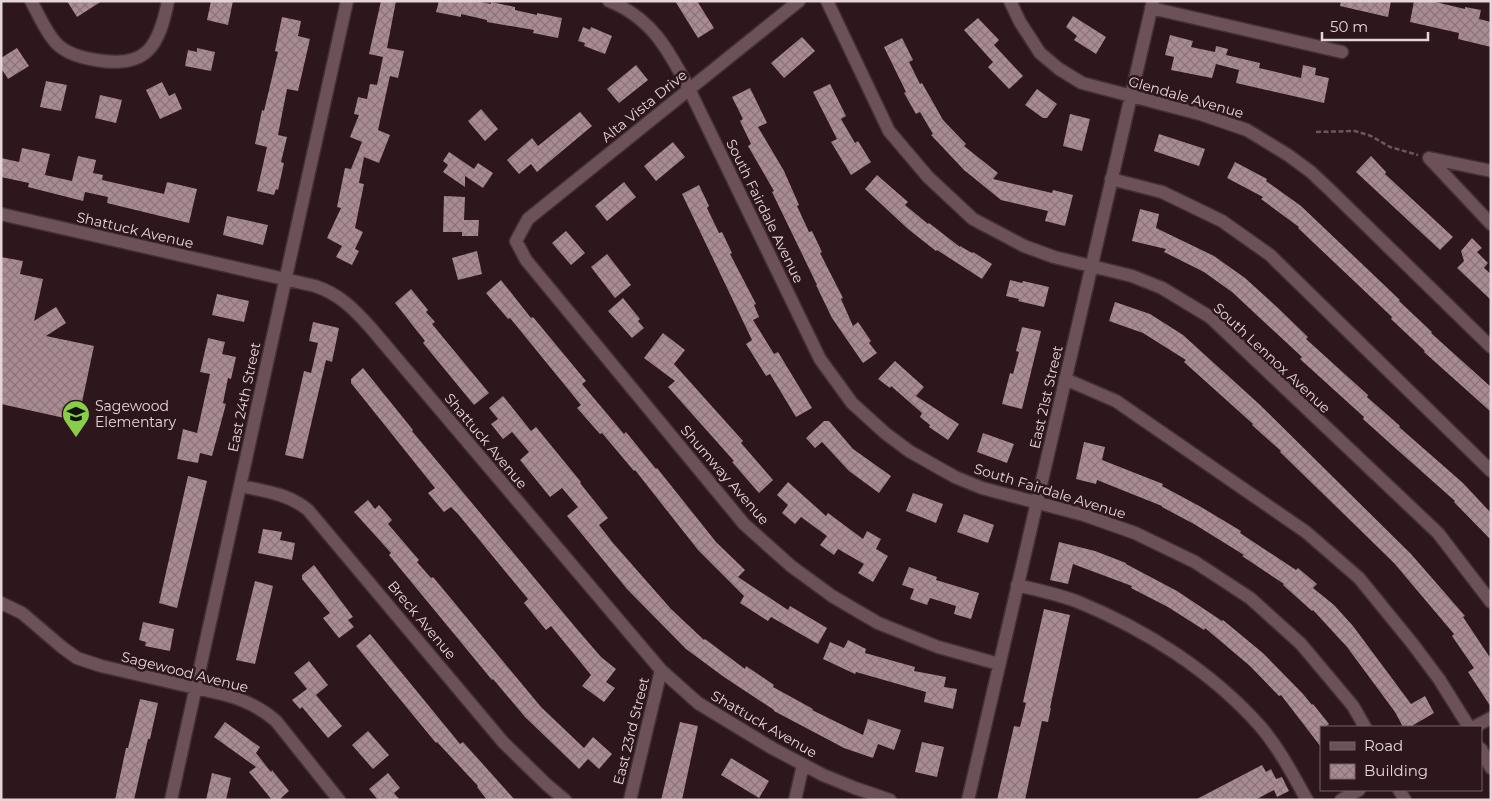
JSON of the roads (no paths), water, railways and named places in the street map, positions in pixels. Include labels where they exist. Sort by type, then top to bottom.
[{"type":"street","points":[[30,1],[52,37],[62,48],[85,58],[106,62],[132,60],[146,53],[154,44],[163,25],[168,1]]},
{"type":"street","name":"East 24th Street","points":[[171,800],[241,486],[284,279],[347,1]]},
{"type":"street","name":"South Fairdale Avenue","points":[[609,1],[627,11],[653,32],[668,50],[689,89],[820,359],[852,403],[885,433],[931,464],[955,477],[982,488],[1084,515],[1135,533],[1195,562],[1250,598],[1301,644],[1353,706],[1364,726]]},
{"type":"street","name":"Alta Vista Drive","points":[[516,241],[528,219],[799,1]]},
{"type":"street","name":"South Lennox Avenue","points":[[827,1],[890,131],[928,177],[973,219],[1024,246],[1054,257],[1132,276],[1162,288],[1210,317],[1438,533],[1491,602]]},
{"type":"street","name":"Glendale Avenue","points":[[1010,1],[1020,22],[1040,53],[1059,69],[1082,83],[1200,114],[1248,130],[1288,155],[1311,172],[1342,201],[1491,347]]},
{"type":"street","points":[[1152,4],[1342,52]]},
{"type":"street","name":"East 21st Street","points":[[968,800],[1152,4]]},
{"type":"street","points":[[1491,171],[1429,158],[1491,224]]},
{"type":"street","points":[[1111,179],[1171,196],[1222,221],[1270,255],[1491,471]]},
{"type":"street","name":"Shattuck Avenue","points":[[1,214],[284,279],[329,291],[340,297],[356,311],[661,670],[698,703],[803,765],[855,788],[890,800]]},
{"type":"street","name":"Shumway Avenue","points":[[516,241],[526,260],[744,524],[791,566],[832,596],[878,623],[938,647],[999,664]]},
{"type":"street","points":[[1065,379],[1116,401],[1306,532],[1359,578],[1439,679],[1468,726]]},
{"type":"street","name":"Breck Avenue","points":[[241,486],[285,496],[308,510],[503,742],[565,800]]},
{"type":"street","points":[[1018,585],[1074,601],[1128,625],[1179,656],[1228,694],[1261,727],[1287,765],[1307,800]]},
{"type":"street","name":"Sagewood Avenue","points":[[1,603],[22,613],[77,658],[101,666],[243,700],[266,712],[276,721],[339,800]]},
{"type":"street","name":"East 23rd Street","points":[[630,800],[661,670]]},
{"type":"street","points":[[1476,726],[1491,718]]},
{"type":"street","points":[[1482,751],[1491,768]]},
{"type":"street","points":[[795,800],[803,765]]},
{"type":"street","points":[[1341,800],[1357,791]]},
{"type":"place","name":"Sagewood Elementary","points":[[76,438]]}]
